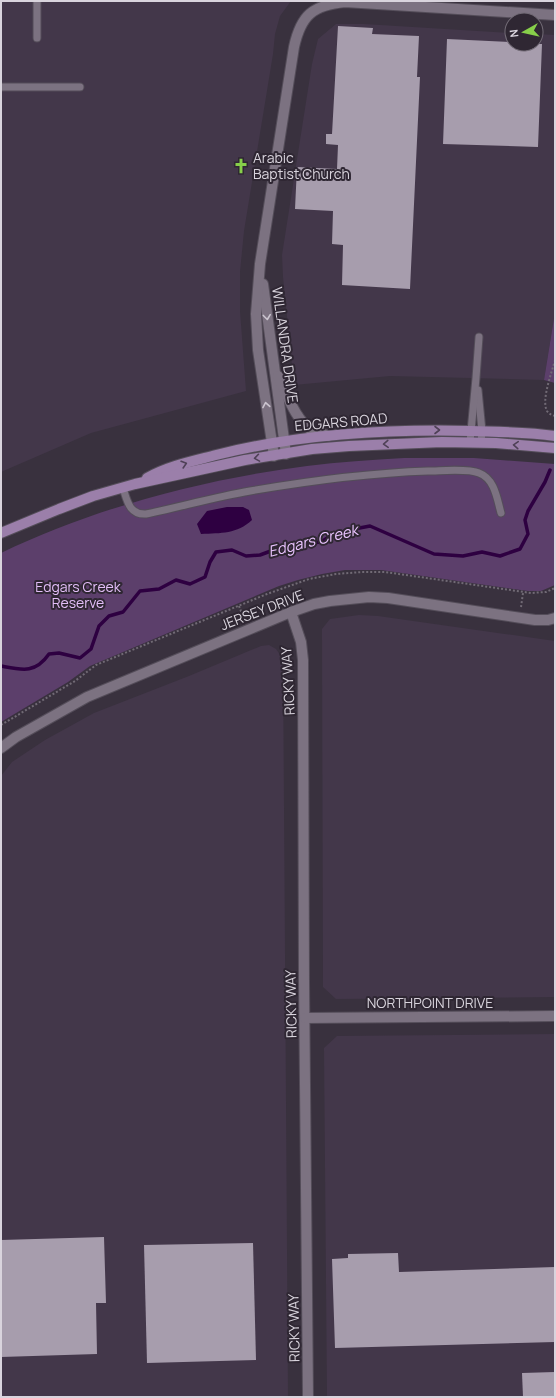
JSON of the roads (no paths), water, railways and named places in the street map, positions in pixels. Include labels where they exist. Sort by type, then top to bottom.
[{"type":"main road","name":"EDGARS ROAD","points":[[136,484],[158,472],[198,459],[284,441],[394,431],[439,430],[482,431],[555,436]]},
{"type":"main road","name":"EDGARS ROAD","points":[[1,533],[59,509],[136,484],[245,460],[349,446],[442,442],[470,442],[555,448]]},
{"type":"street","name":"WILLANDRA DRIVE","points":[[274,456],[258,350],[256,314],[260,264],[294,47],[298,32],[303,22],[310,14],[324,5],[346,2],[555,15]]},
{"type":"street","name":"WILLANDRA DRIVE","points":[[260,264],[286,454]]},
{"type":"street","points":[[274,367],[300,417],[307,427],[328,436]]},
{"type":"street","name":"JERSEY DRIVE","points":[[1,748],[87,697],[291,612],[314,604],[369,597],[388,598],[535,620],[548,620],[555,618]]},
{"type":"street","name":"RICKY WAY","points":[[291,612],[301,642],[303,660],[308,1397]]},
{"type":"street","name":"NORTHPOINT DRIVE","points":[[305,1018],[555,1016]]},
{"type":"lane","points":[[37,1],[37,38]]},
{"type":"lane","points":[[1,87],[80,87]]},
{"type":"lane","points":[[470,442],[479,336]]},
{"type":"lane","points":[[476,378],[482,431],[481,443]]},
{"type":"lane","points":[[123,488],[129,504],[138,515],[248,491],[306,482],[361,476],[456,470],[478,472],[489,478],[494,489],[501,514]]},
{"type":"waterway","name":"Edgars Creek","points":[[1,666],[15,669],[33,668],[39,665],[49,654],[59,653],[80,658],[91,649],[99,626],[109,616],[123,612],[140,591],[159,589],[176,580],[190,584],[205,577],[210,562],[216,552],[232,550],[246,556],[260,555],[287,545],[321,542],[332,535],[370,526],[434,554],[463,556],[482,552],[500,556],[520,549],[528,534],[525,520],[528,511],[545,482],[550,470]]},
{"type":"place","name":"Arabic Baptist Church","points":[[241,166]]},
{"type":"park label","name":"Edgars Creek Reserve","points":[[78,596]]}]
